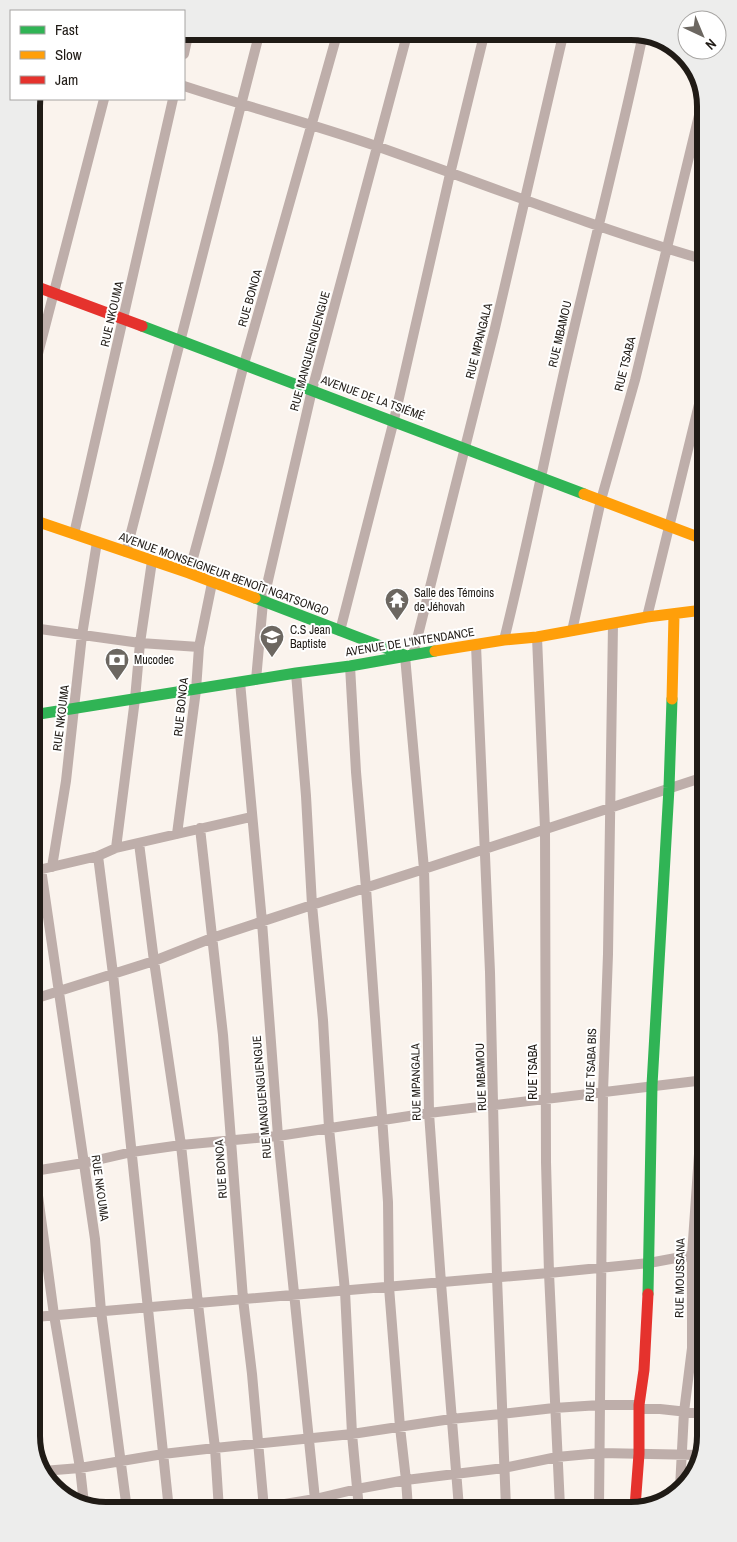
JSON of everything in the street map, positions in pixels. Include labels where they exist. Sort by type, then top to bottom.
[{"type":"street","points":[[126,552],[258,40]]},
{"type":"street","name":"RUE BONOA","points":[[189,573],[244,364],[336,40]]},
{"type":"street","name":"RUE MANGUENGUENGUE","points":[[256,680],[264,602],[312,390],[406,40]]},
{"type":"street","points":[[340,631],[394,420],[482,40]]},
{"type":"street","name":"RUE MPANGALA","points":[[458,1502],[440,1283],[429,1114],[424,869],[409,655],[441,548],[464,447],[495,328],[562,40]]},
{"type":"street","name":"RUE MBAMOU","points":[[504,640],[526,554],[541,477],[641,41]]},
{"type":"street","points":[[185,86],[312,125],[524,200],[697,258]]},
{"type":"street","points":[[40,346],[104,100]]},
{"type":"street","name":"RUE NKOUMA","points":[[74,534],[174,100]]},
{"type":"street","name":"RUE TSABA","points":[[572,631],[601,500],[634,380],[697,124]]},
{"type":"street","name":"AVENUE DE LA TSIÉMÉ","points":[[40,288],[394,420],[697,537]]},
{"type":"street","points":[[647,617],[697,412]]},
{"type":"street","name":"AVENUE MONSEIGNEUR BENOÎT NGATSONGO","points":[[40,523],[189,573],[340,631],[409,655]]},
{"type":"street","name":"RUE NKOUMA","points":[[52,867],[75,708],[82,635],[97,542]]},
{"type":"street","points":[[116,848],[135,699],[140,643],[152,561]]},
{"type":"street","name":"RUE BONOA","points":[[177,834],[196,690],[199,647],[212,583]]},
{"type":"street","name":"AVENUE DE L'INTENDANCE","points":[[40,714],[504,640],[537,637],[647,617],[697,611]]},
{"type":"street","points":[[635,1502],[649,1263],[652,1085],[670,788],[674,615]]},
{"type":"street","name":"RUE TSABA BIS","points":[[599,1502],[602,1092],[608,954],[613,624]]},
{"type":"street","points":[[40,629],[140,643],[199,647]]},
{"type":"street","name":"RUE TSABA","points":[[537,637],[545,829],[546,1162],[554,1408],[560,1502]]},
{"type":"street","name":"RUE MBAMOU","points":[[476,645],[486,848],[501,1414],[506,1502]]},
{"type":"street","points":[[350,666],[356,772],[388,1202],[390,1287],[408,1502]]},
{"type":"street","points":[[296,673],[306,796],[312,905],[323,1020],[329,1128],[345,1291],[352,1434],[358,1502]]},
{"type":"street","name":"RUE MANGUENGUENGUE","points":[[240,682],[262,922],[278,1136],[315,1502]]},
{"type":"street","points":[[40,997],[154,961],[212,938],[697,779]]},
{"type":"street","points":[[40,870],[98,856],[116,848],[251,817]]},
{"type":"street","name":"RUE BONOA","points":[[200,828],[223,1035],[243,1299],[258,1444],[261,1502]]},
{"type":"street","points":[[139,843],[181,1145],[215,1448],[218,1502]]},
{"type":"street","points":[[98,856],[113,974],[168,1502]]},
{"type":"street","name":"RUE NKOUMA","points":[[40,881],[59,990],[95,1239],[101,1311],[127,1502]]},
{"type":"street","points":[[40,1168],[84,1163],[132,1152],[181,1145],[278,1136],[429,1114],[697,1081]]},
{"type":"street","name":"RUE MOUSSANA","points":[[680,1481],[684,1412],[692,1348],[692,1255],[697,1182]]},
{"type":"street","points":[[40,1207],[54,1315],[83,1498]]},
{"type":"street","points":[[40,1316],[549,1273],[649,1263],[697,1255]]},
{"type":"street","points":[[692,1348],[697,1348]]},
{"type":"street","points":[[50,1470],[80,1468],[163,1454],[352,1434],[451,1418],[554,1408],[600,1405],[697,1413]]},
{"type":"street","points":[[321,1502],[357,1489],[406,1480],[504,1468],[557,1457],[600,1453],[694,1455]]},
{"type":"traffic: fast","points":[[142,326],[584,494]]},
{"type":"traffic: fast","points":[[255,598],[404,655]]},
{"type":"traffic: fast","points":[[40,714],[435,651]]},
{"type":"traffic: fast","points":[[648,1294],[652,1085],[669,788],[672,699]]},
{"type":"traffic: slow","points":[[584,494],[697,537]]},
{"type":"traffic: slow","points":[[40,522],[189,573],[255,598]]},
{"type":"traffic: slow","points":[[435,651],[504,640],[537,637],[647,617],[697,611]]},
{"type":"traffic: slow","points":[[672,699],[674,615]]},
{"type":"traffic: jam","points":[[40,288],[142,326]]},
{"type":"traffic: jam","points":[[635,1502],[639,1454],[639,1405],[644,1370],[648,1294]]},
{"type":"place","name":"Salle des Témoins de Jéhovah","points":[[397,621]]},
{"type":"place","name":"C.S Jean Baptiste","points":[[272,658]]},
{"type":"place","name":"Mucodec","points":[[117,681]]}]
